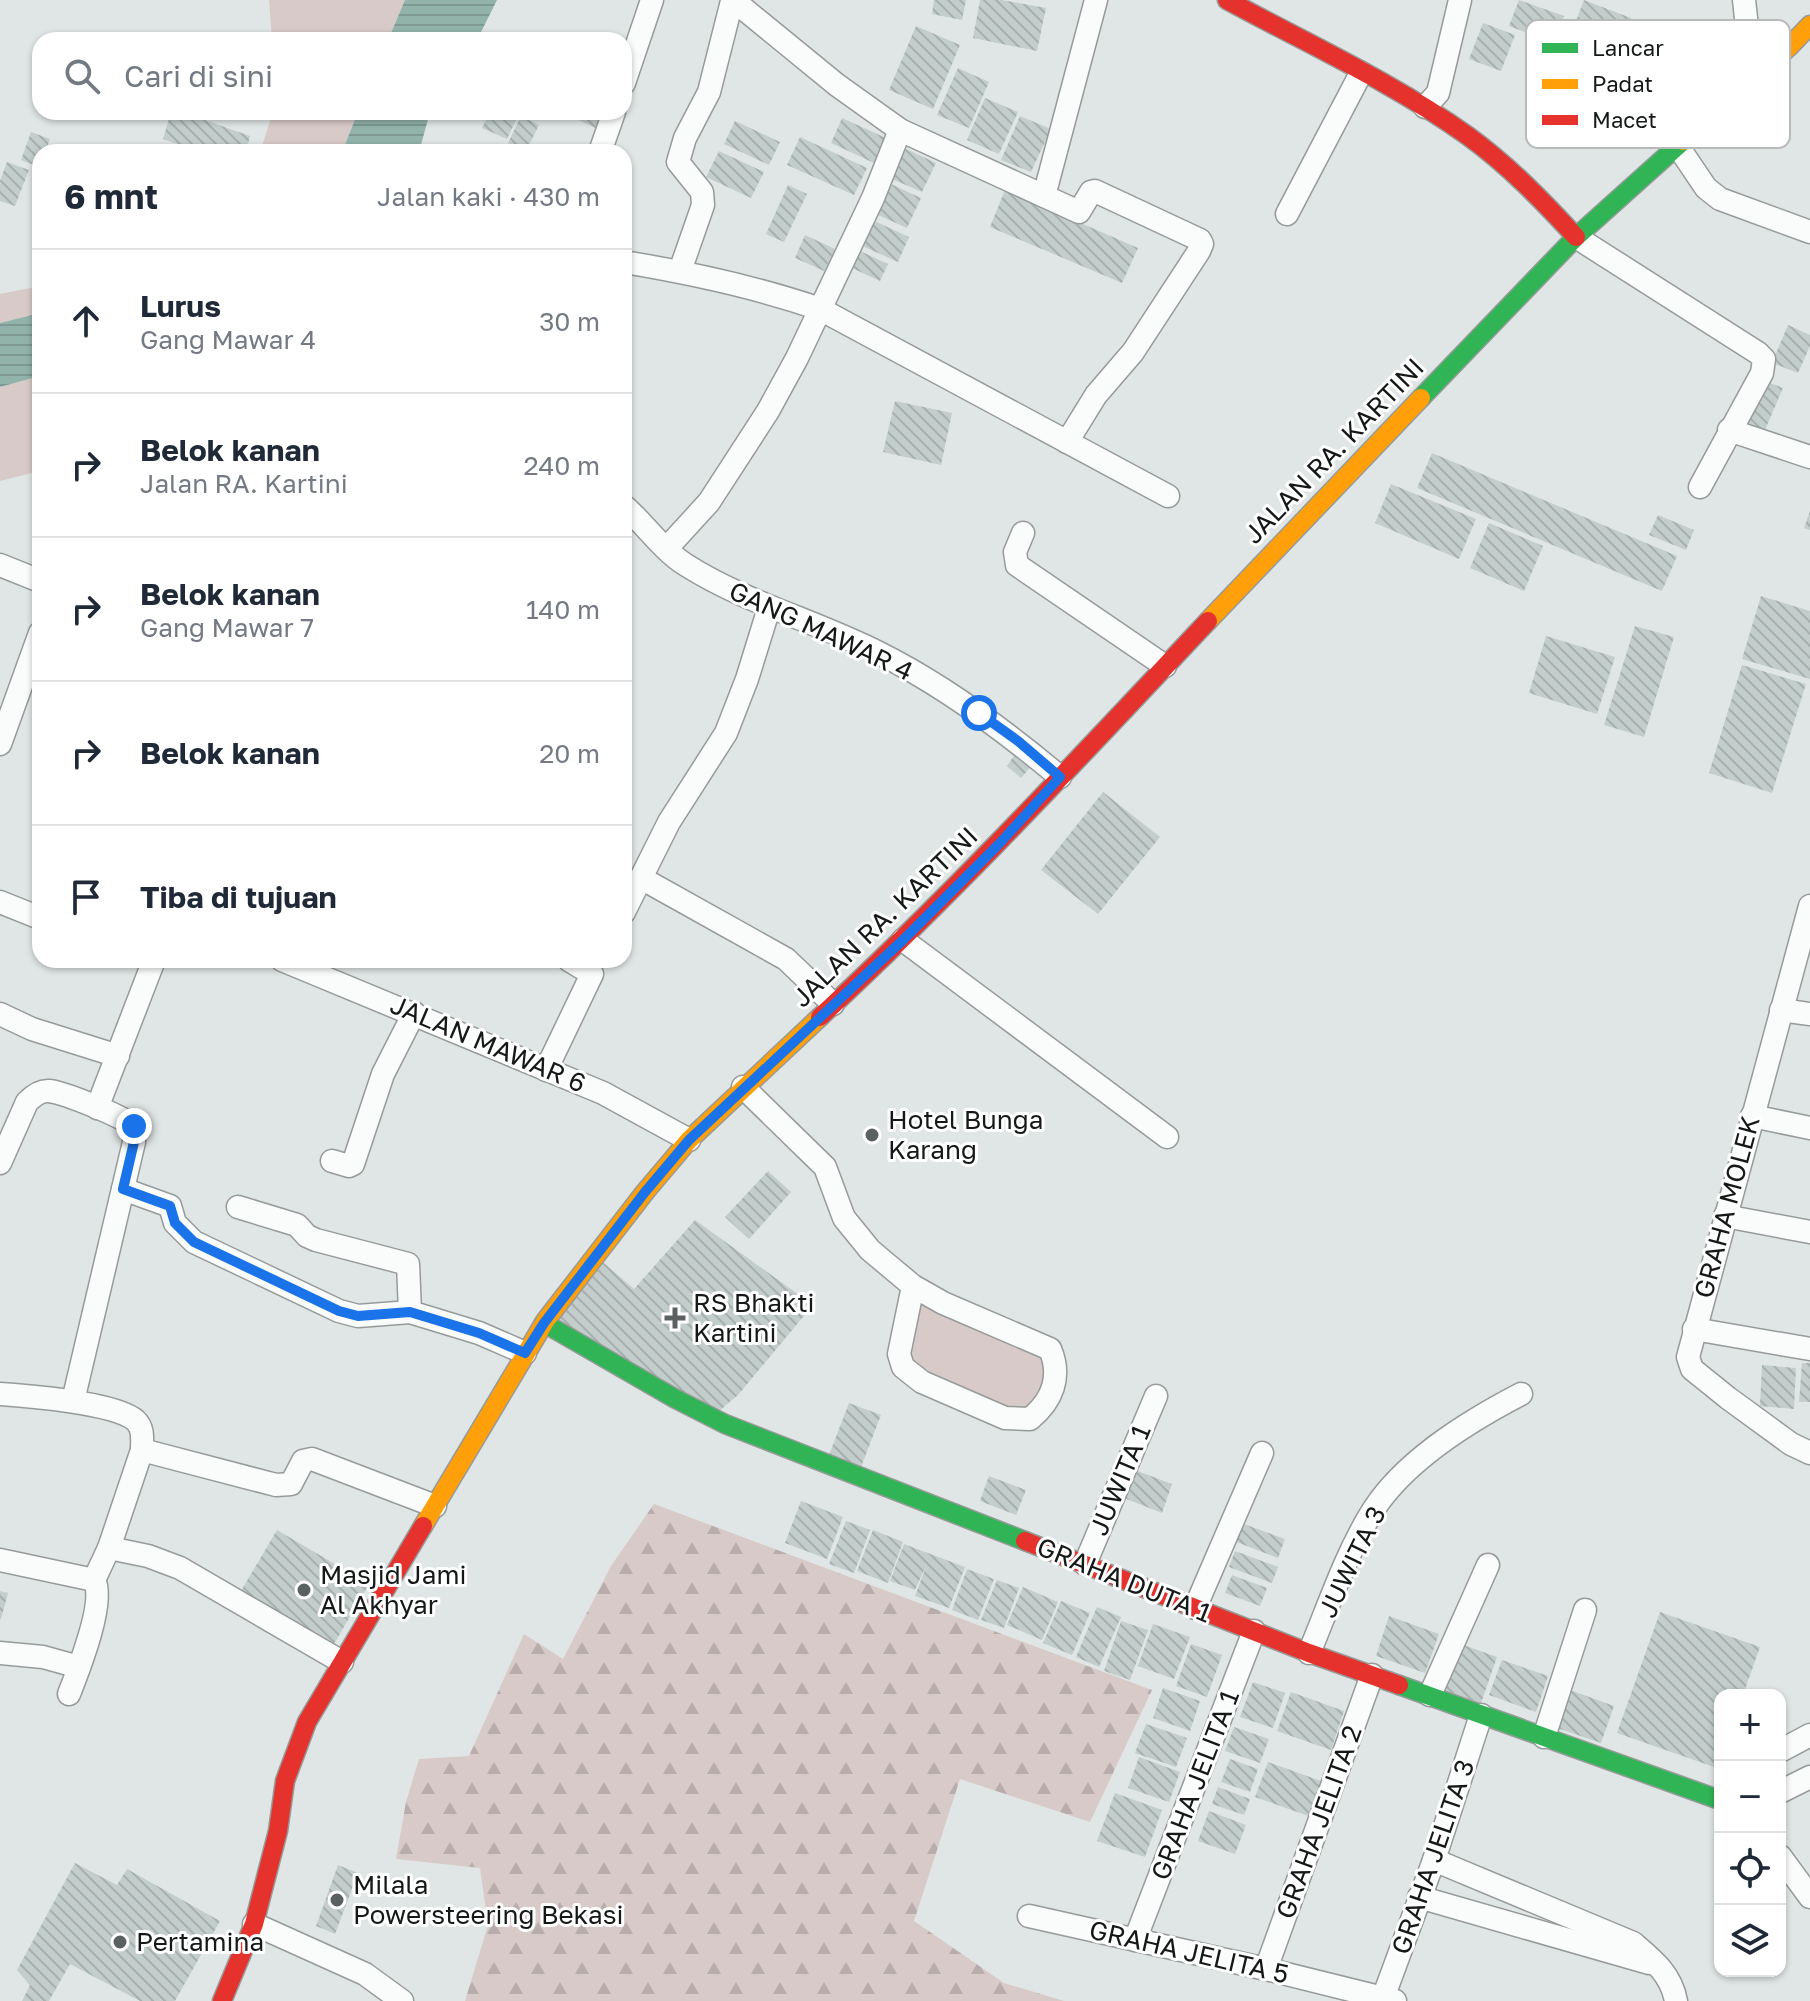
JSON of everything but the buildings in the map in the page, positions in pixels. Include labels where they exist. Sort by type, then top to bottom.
[{"type":"main road","points":[[1227,0],[1425,107],[1471,138],[1540,198],[1576,237]]},
{"type":"main road","name":"JALAN RA. KARTINI","points":[[1790,44],[1810,25]]},
{"type":"main road","name":"JALAN RA. KARTINI","points":[[222,2001],[254,1924],[278,1831],[285,1781],[307,1722],[544,1323],[645,1192],[689,1140],[903,940],[999,844],[1056,774],[1165,666],[1576,237],[1674,148]]},
{"type":"main road","name":"GRAHA DUTA 1","points":[[544,1323],[725,1424],[1309,1653],[1714,1795]]},
{"type":"street","points":[[632,59],[652,0]]},
{"type":"street","points":[[1044,196],[1096,0]]},
{"type":"street","points":[[1266,22],[1274,0]]},
{"type":"street","points":[[1425,107],[1438,93],[1460,0]]},
{"type":"street","points":[[1744,0],[1746,20]]},
{"type":"street","points":[[680,271],[703,205],[702,192],[678,162],[685,138],[709,92],[732,1],[837,85],[900,130],[1079,212],[1091,192],[1095,191],[1200,240],[1199,251],[1133,352],[1096,395],[1067,442]]},
{"type":"street","points":[[1287,214],[1361,73]]},
{"type":"street","points":[[603,144],[611,120]]},
{"type":"street","points":[[667,548],[709,502],[729,474],[790,372],[873,198],[900,130]]},
{"type":"street","points":[[1679,148],[1706,188],[1720,199],[1810,232]]},
{"type":"street","points":[[1576,237],[1764,359],[1762,373],[1700,487]]},
{"type":"street","points":[[632,263],[769,292],[820,309],[1168,496]]},
{"type":"street","points":[[1729,430],[1810,457]]},
{"type":"street","name":"GANG MAWAR 4","points":[[632,514],[683,563],[769,608],[880,653],[979,713],[1056,774]]},
{"type":"street","points":[[1023,533],[1015,552],[1017,565],[1111,626],[1165,666]]},
{"type":"street","points":[[0,565],[32,578]]},
{"type":"street","points":[[632,896],[675,811],[726,733],[769,608]]},
{"type":"street","points":[[2,734],[32,654]]},
{"type":"street","points":[[641,878],[786,959],[833,1004]]},
{"type":"street","points":[[0,902],[32,915]]},
{"type":"street","name":"GRAHA MOLEK","points":[[1810,906],[1688,1357],[1692,1369],[1791,1444],[1810,1453]]},
{"type":"street","points":[[903,940],[1167,1137]]},
{"type":"street","points":[[97,1108],[147,968]]},
{"type":"street","name":"JALAN MAWAR 6","points":[[302,968],[603,1093],[689,1140]]},
{"type":"street","points":[[546,1070],[595,968]]},
{"type":"street","points":[[1781,1010],[1810,1014]]},
{"type":"street","points":[[332,1161],[349,1166],[353,1164],[383,1074],[414,1013]]},
{"type":"street","points":[[0,1014],[32,1029],[118,1056]]},
{"type":"street","points":[[743,1087],[825,1167],[844,1218],[870,1250],[913,1286],[943,1303],[1050,1349],[1057,1365],[1055,1382],[1044,1408],[1030,1419],[1005,1418],[922,1382],[903,1367],[899,1354],[913,1286]]},
{"type":"street","points":[[0,1163],[32,1097],[48,1091],[97,1108],[134,1126],[134,1142],[73,1401]]},
{"type":"street","points":[[1752,1116],[1810,1128]]},
{"type":"street","points":[[123,1189],[170,1206],[175,1223],[194,1242],[339,1311],[358,1316],[410,1312],[479,1333],[525,1353]]},
{"type":"street","points":[[238,1207],[297,1225],[316,1240],[408,1264],[410,1312]]},
{"type":"street","points":[[1725,1216],[1810,1232]]},
{"type":"street","points":[[1694,1329],[1810,1349]]},
{"type":"street","points":[[0,1394],[73,1401],[134,1420],[142,1430],[142,1450],[109,1548],[94,1580],[97,1587],[96,1607],[69,1694]]},
{"type":"street","name":"JUWITA 3","points":[[1309,1653],[1369,1516],[1396,1480],[1454,1432],[1521,1394]]},
{"type":"street","name":"JUWITA 1","points":[[1085,1564],[1156,1396]]},
{"type":"street","points":[[142,1450],[287,1486],[295,1480],[303,1461],[312,1459],[435,1506]]},
{"type":"street","points":[[1195,1608],[1262,1453]]},
{"type":"street","points":[[109,1548],[148,1556],[180,1568],[342,1662]]},
{"type":"street","points":[[0,1560],[94,1580]]},
{"type":"street","points":[[1430,1695],[1488,1565]]},
{"type":"street","points":[[1544,1737],[1585,1610]]},
{"type":"street","name":"GRAHA JELITA 1","points":[[1135,1940],[1254,1631]]},
{"type":"street","points":[[0,1653],[43,1657],[79,1667]]},
{"type":"street","name":"GRAHA JELITA 2","points":[[1266,1969],[1372,1675]]},
{"type":"street","name":"GRAHA JELITA 3","points":[[1389,1999],[1419,1897],[1481,1715]]},
{"type":"street","points":[[1786,1748],[1810,1735]]},
{"type":"street","points":[[1786,1789],[1810,1777]]},
{"type":"street","points":[[1434,1860],[1633,1943],[1658,1965],[1673,1984],[1676,2001]]},
{"type":"street","points":[[1786,1864],[1810,1897]]},
{"type":"street","points":[[1419,1897],[1658,1965]]},
{"type":"street","name":"GRAHA JELITA 5","points":[[1029,1916],[1389,1999]]},
{"type":"street","points":[[254,1924],[365,1974],[402,2001]]},
{"type":"green space","points":[[269,0],[405,0],[391,32],[271,32]]},
{"type":"green space","points":[[270,120],[355,120],[345,144],[263,144]]},
{"type":"green space","points":[[32,288],[32,315],[0,323],[0,294]]},
{"type":"green space","points":[[32,378],[32,473],[0,481],[0,387]]},
{"type":"green space","points":[[913,1286],[1057,1365],[1030,1419],[903,1367]]},
{"type":"green space","points":[[654,1504],[1152,1690],[1090,1822],[960,1779],[914,1921],[1004,1983],[1064,2001],[465,2001],[488,1925],[480,1868],[396,1859],[406,1802],[419,1759],[469,1756],[524,1634],[563,1659],[611,1566]]},
{"type":"shaded area","points":[[405,0],[497,0],[481,32],[391,32]]},
{"type":"shaded area","points":[[355,120],[428,120],[421,144],[345,144]]},
{"type":"shaded area","points":[[32,315],[32,378],[0,387],[0,323]]},
{"type":"traffic: fast","points":[[1421,398],[1576,237],[1675,148]]},
{"type":"traffic: fast","points":[[544,1323],[725,1424],[1025,1541]]},
{"type":"traffic: fast","points":[[1399,1685],[1714,1798]]},
{"type":"traffic: slow","points":[[1790,46],[1810,25]]},
{"type":"traffic: slow","points":[[1208,621],[1421,398]]},
{"type":"traffic: slow","points":[[423,1526],[546,1320],[645,1192],[689,1140],[820,1017]]},
{"type":"traffic: jam","points":[[1227,0],[1381,81],[1468,136],[1511,171],[1576,237]]},
{"type":"traffic: jam","points":[[820,1017],[969,872],[1208,621]]},
{"type":"traffic: jam","points":[[222,2001],[254,1924],[278,1831],[285,1781],[307,1722],[423,1526]]},
{"type":"traffic: jam","points":[[1025,1541],[1309,1653],[1399,1685]]},
{"type":"place","name":"Hotel Bunga Karang","points":[[872,1135]]},
{"type":"place","name":"RS Bhakti Kartini","points":[[675,1318]]},
{"type":"place","name":"Masjid Jami Al Akhyar","points":[[304,1590]]},
{"type":"place","name":"Milala Powersteering Bekasi","points":[[337,1900]]},
{"type":"place","name":"Pertamina","points":[[120,1942]]},
{"type":"route","points":[[134,1126],[134,1142],[123,1189],[170,1206],[175,1223],[194,1242],[339,1311],[358,1316],[410,1312],[479,1333],[525,1353],[544,1323],[689,1140],[903,940],[999,844],[1060,777],[979,713]]}]
